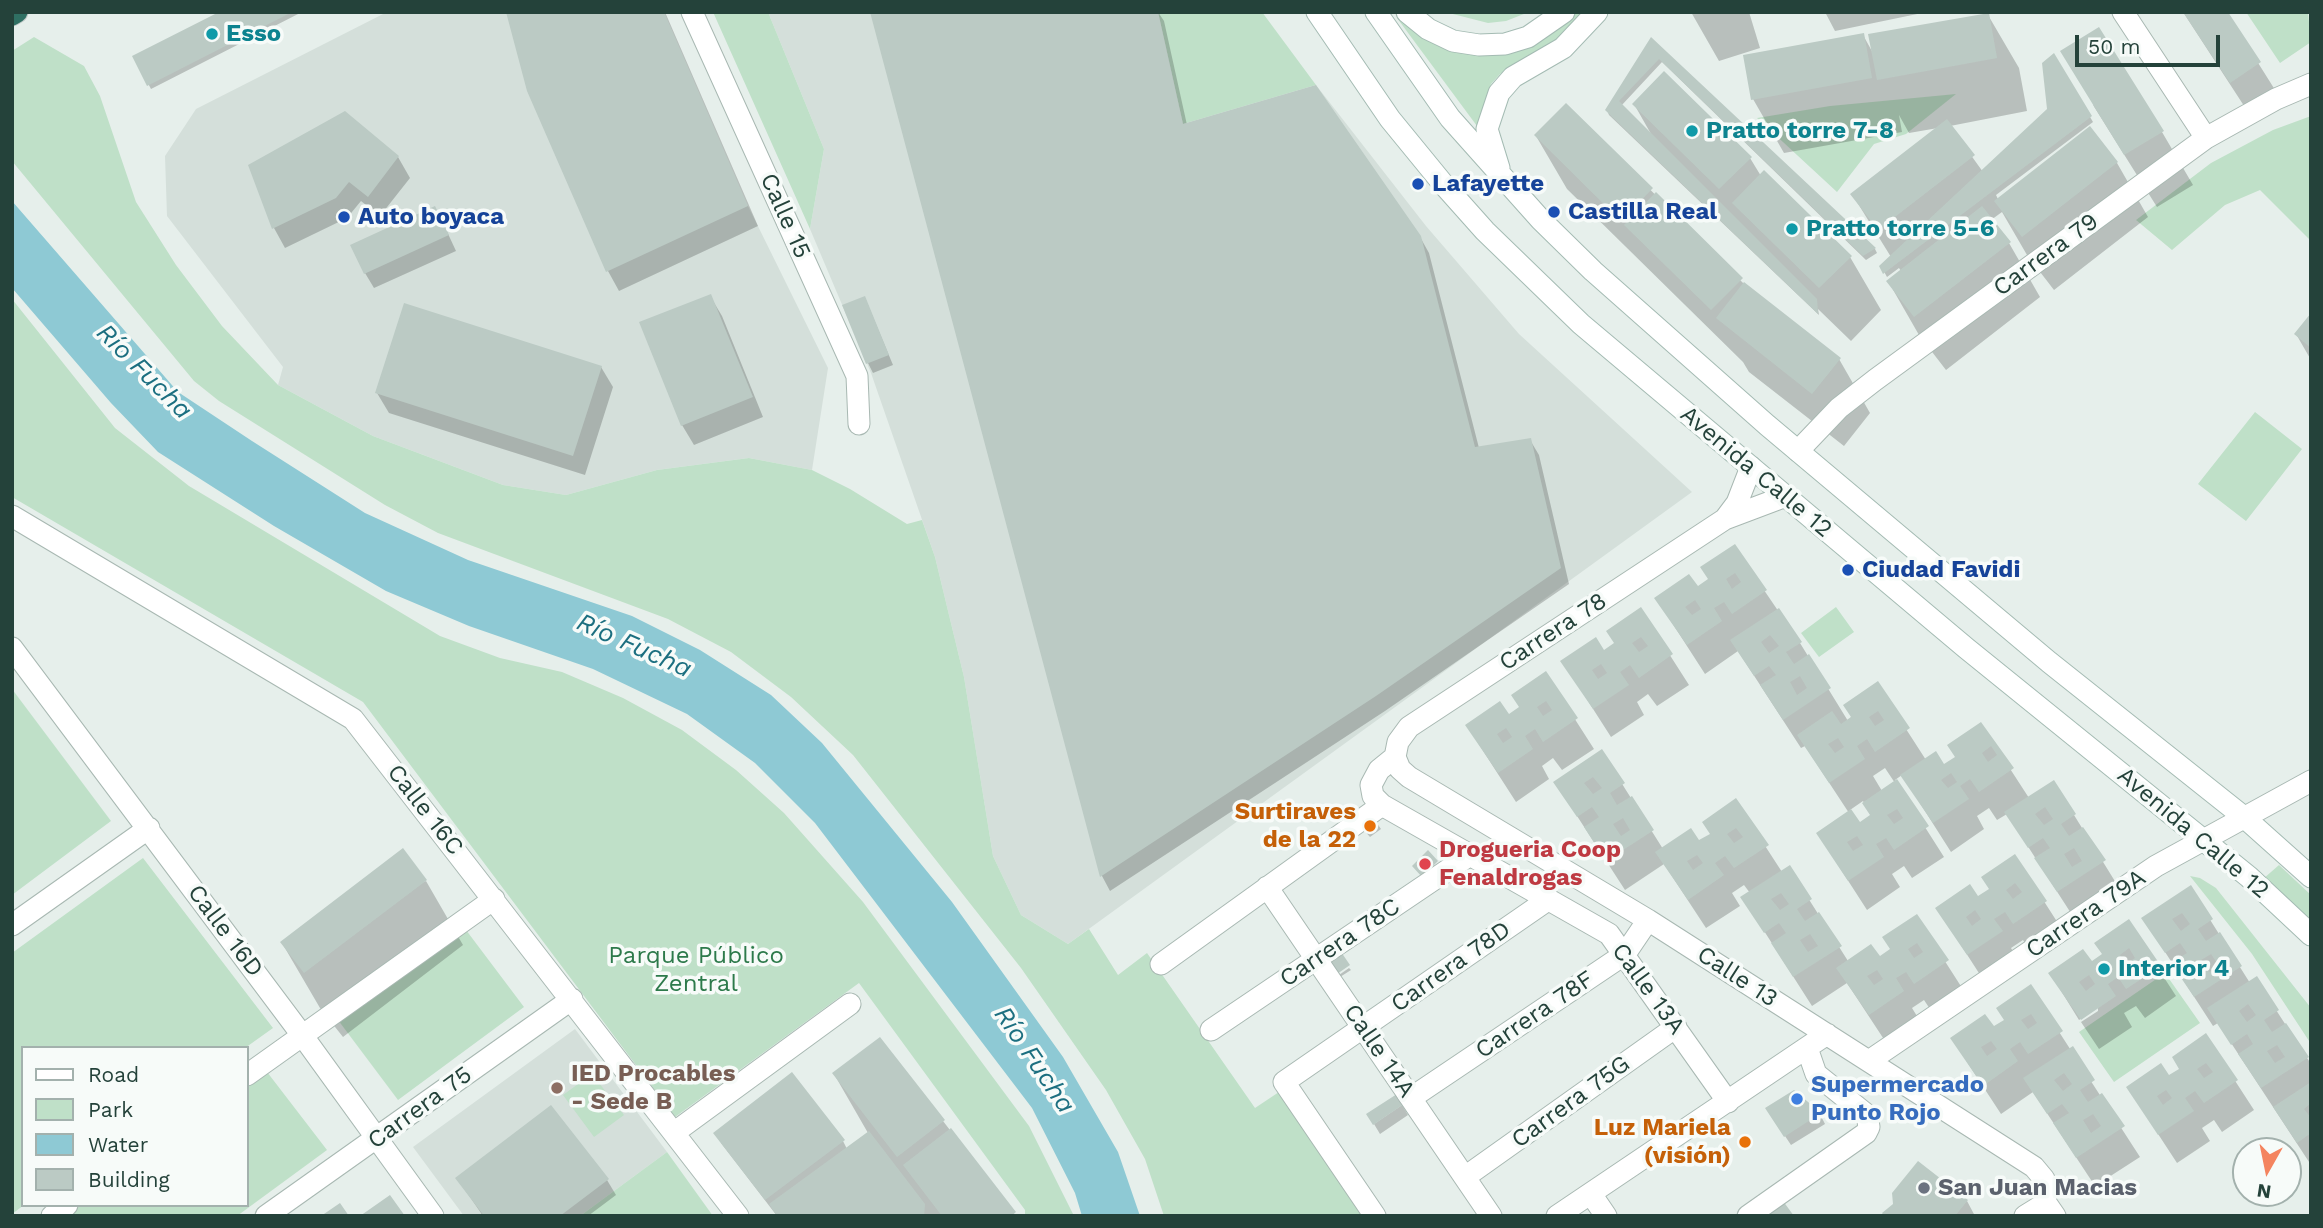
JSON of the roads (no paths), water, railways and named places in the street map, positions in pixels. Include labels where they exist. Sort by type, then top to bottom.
[{"type":"street","name":"Calle 15","points":[[692,12],[857,376],[859,424]]},
{"type":"street","name":"Avenida Calle 12","points":[[1317,12],[1390,119],[1485,231],[1615,354],[1966,648],[2249,877],[2311,935]]},
{"type":"street","name":"Avenida Calle 12","points":[[1376,12],[1427,89],[1541,220],[1593,271],[1798,451],[2038,653],[2245,818],[2311,877]]},
{"type":"street","points":[[1407,12],[1428,29],[1453,41],[1479,45],[1505,44],[1528,37],[1564,12]]},
{"type":"street","points":[[1500,173],[1488,129],[1499,93],[1513,77],[1563,48],[1597,12]]},
{"type":"street","points":[[2123,12],[2206,138]]},
{"type":"street","name":"Carrera 79","points":[[1798,451],[1856,395],[2206,138],[2276,99],[2311,84]]},
{"type":"street","name":"Carrera 78","points":[[1724,519],[1737,503],[1751,467]]},
{"type":"street","name":"Carrera 78","points":[[1395,757],[1398,741],[1409,727],[1724,519],[1786,496]]},
{"type":"street","name":"Calle 16C","points":[[12,516],[353,719],[738,1216]]},
{"type":"street","name":"Calle 16D","points":[[12,648],[149,828],[433,1216]]},
{"type":"street","points":[[1161,964],[1382,805],[1373,796],[1371,785],[1379,770],[1395,757]]},
{"type":"street","name":"Calle 13","points":[[1395,757],[1400,769],[1409,777],[1648,919],[2034,1167],[2044,1179],[2051,1209]]},
{"type":"street","name":"Carrera 79A","points":[[1868,1061],[2156,866],[2311,781]]},
{"type":"street","name":"Calle 13A","points":[[1382,805],[1609,934],[1728,1102]]},
{"type":"street","points":[[12,925],[149,828]]},
{"type":"street","name":"Carrera 78C","points":[[1211,1030],[1470,855]]},
{"type":"street","name":"Calle 14A","points":[[1267,887],[1491,1216]]},
{"type":"street","points":[[248,1074],[494,899]]},
{"type":"street","name":"Carrera 78D","points":[[1375,1216],[1283,1082],[1549,899]]},
{"type":"street","name":"Carrera 78F","points":[[1411,1098],[1625,954],[1648,919]]},
{"type":"street","name":"Carrera 75","points":[[267,1216],[572,999]]},
{"type":"street","points":[[675,1132],[850,1004]]},
{"type":"street","name":"Carrera 75G","points":[[1465,1177],[1676,1027]]},
{"type":"street","points":[[1558,1216],[1827,1034]]},
{"type":"street","points":[[1748,1216],[1866,1133],[1869,1127],[1867,1115],[1816,1074],[1807,1048]]},
{"type":"street","points":[[1591,1194],[1606,1216]]},
{"type":"street","points":[[2025,1216],[2051,1209]]},
{"type":"water","name":"Río Fucha","points":[[12,201],[178,392],[252,441],[365,513],[468,560],[632,616],[700,650],[771,695],[822,743],[952,902],[1063,1057],[1118,1152],[1140,1216],[1082,1216],[1075,1193],[1032,1108],[815,823],[755,763],[687,714],[593,669],[469,626],[386,591],[274,526],[158,452],[111,403],[12,288]]},
{"type":"place","name":"Esso","points":[[212,34]]},
{"type":"place","name":"Pratto torre 7-8","points":[[1692,131]]},
{"type":"place","name":"Lafayette","points":[[1418,184]]},
{"type":"place","name":"Castilla Real","points":[[1554,212]]},
{"type":"place","name":"Auto boyaca","points":[[344,217]]},
{"type":"place","name":"Pratto torre 5-6","points":[[1792,229]]},
{"type":"place","name":"Ciudad Favidi","points":[[1848,570]]},
{"type":"place","name":"Surtiraves de la 22","points":[[1370,826]]},
{"type":"place","name":"Drogueria Coop Fenaldrogas","points":[[1425,864]]},
{"type":"place","name":"Interior 4","points":[[2104,969]]},
{"type":"place","name":"IED Procables - Sede B","points":[[557,1088]]},
{"type":"place","name":"Supermercado Punto Rojo","points":[[1797,1099]]},
{"type":"place","name":"Luz Mariela (visión)","points":[[1745,1142]]},
{"type":"place","name":"San Juan Macias","points":[[1924,1188]]},
{"type":"park label","name":"Parque Público Zentral","points":[[696,970]]}]
